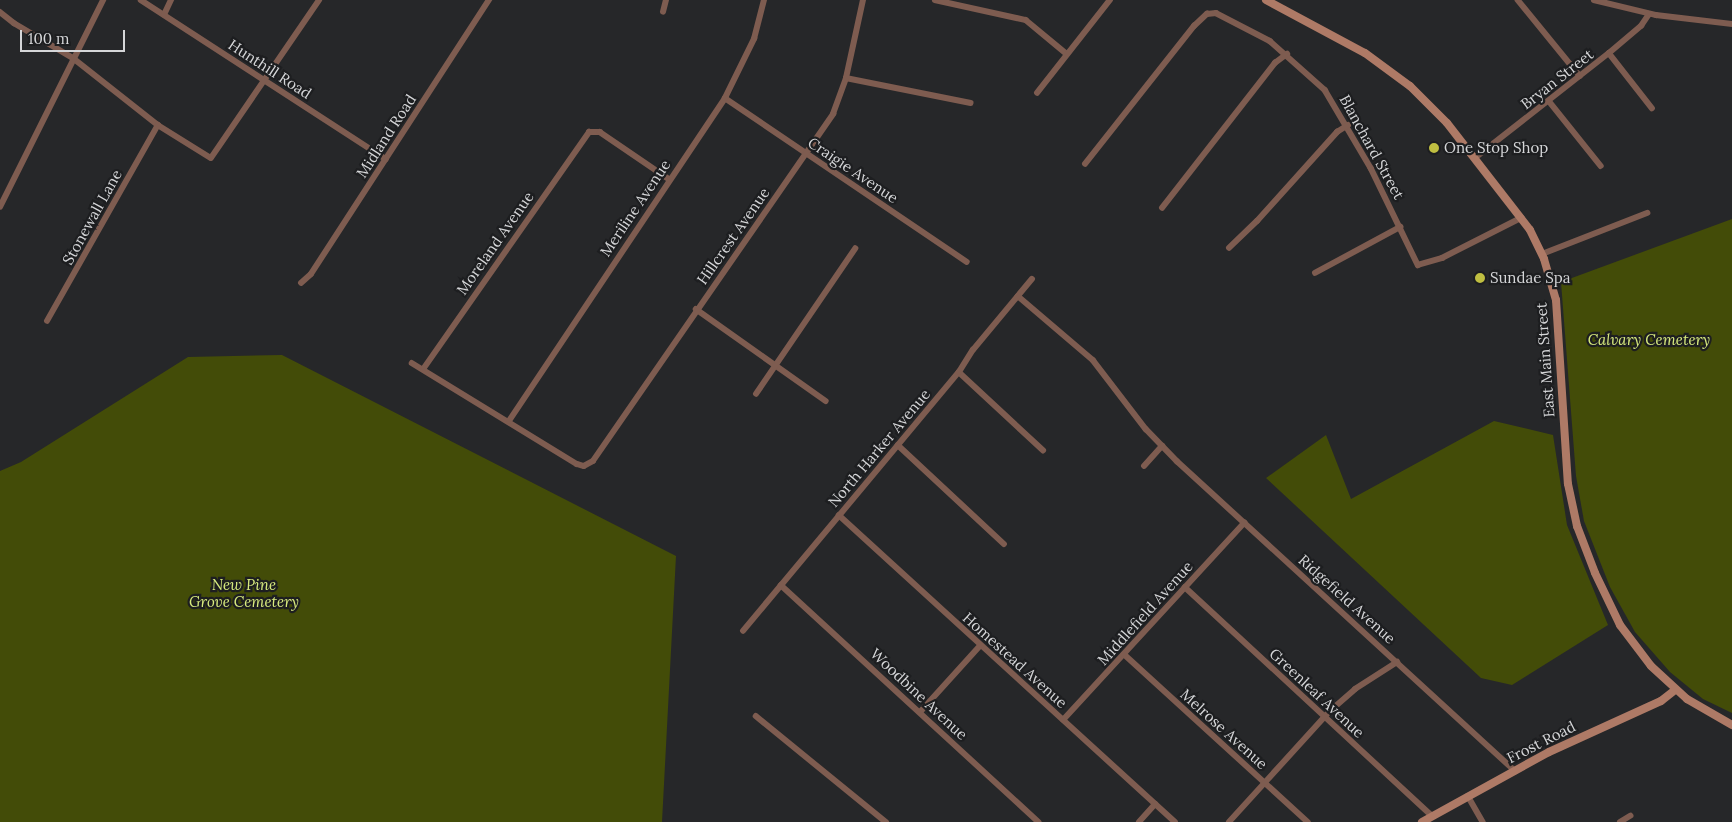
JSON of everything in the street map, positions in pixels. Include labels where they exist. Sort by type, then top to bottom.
[{"type":"main road","name":"East Main Street","points":[[1266,0],[1276,2],[1352,45],[1390,70],[1429,104],[1475,158],[1521,218],[1542,254],[1557,308],[1566,468],[1577,526],[1594,573],[1620,625],[1647,662],[1675,690],[1732,726]]},
{"type":"main road","name":"Frost Road","points":[[1422,822],[1580,736],[1661,701],[1675,690]]},
{"type":"street","points":[[0,207],[103,0]]},
{"type":"street","name":"Hunthill Road","points":[[141,0],[386,159]]},
{"type":"street","points":[[164,15],[171,0]]},
{"type":"street","points":[[0,12],[14,24],[73,58],[158,125],[211,158],[266,81],[319,0]]},
{"type":"street","name":"Midland Road","points":[[301,283],[311,274],[490,0]]},
{"type":"street","points":[[663,12],[666,0]]},
{"type":"street","name":"Meriline Avenue","points":[[509,421],[668,179],[724,98],[754,39],[764,0]]},
{"type":"street","name":"Hillcrest Avenue","points":[[509,421],[584,466],[593,461],[696,309],[807,154],[833,114],[846,78],[863,0]]},
{"type":"street","points":[[935,0],[1026,20],[1067,54]]},
{"type":"street","points":[[1037,93],[1110,0]]},
{"type":"street","points":[[1518,0],[1580,76]]},
{"type":"street","points":[[1594,0],[1649,14],[1732,24]]},
{"type":"street","name":"Blanchard Street","points":[[1085,164],[1194,26],[1207,14],[1220,14],[1262,35],[1287,54],[1325,90],[1348,125],[1418,265],[1442,258],[1521,218]]},
{"type":"street","name":"Bryan Street","points":[[1475,158],[1549,102],[1609,53],[1641,26],[1649,14]]},
{"type":"street","points":[[1609,53],[1652,108]]},
{"type":"street","points":[[1162,208],[1275,63],[1287,54]]},
{"type":"street","points":[[846,78],[971,103]]},
{"type":"street","name":"Craigie Avenue","points":[[724,98],[967,262]]},
{"type":"street","points":[[1549,102],[1602,166]]},
{"type":"street","name":"Stonewall Lane","points":[[47,321],[158,125]]},
{"type":"street","points":[[1229,248],[1257,221],[1337,132],[1348,125]]},
{"type":"street","name":"Moreland Avenue","points":[[424,368],[589,132],[600,132],[668,179]]},
{"type":"street","points":[[1542,254],[1647,213]]},
{"type":"street","points":[[1315,273],[1400,227]]},
{"type":"street","points":[[756,394],[855,249]]},
{"type":"street","name":"North Harker Avenue","points":[[743,631],[959,372],[1032,279]]},
{"type":"street","name":"Ridgefield Avenue","points":[[1018,296],[1093,360],[1162,446],[1515,771]]},
{"type":"street","points":[[696,309],[826,401]]},
{"type":"street","points":[[412,363],[424,368],[509,421]]},
{"type":"street","points":[[959,372],[1043,450]]},
{"type":"street","points":[[898,445],[1004,544]]},
{"type":"street","points":[[1144,466],[1162,446]]},
{"type":"street","name":"Homestead Avenue","points":[[839,515],[980,646],[1175,822]]},
{"type":"street","name":"Middlefield Avenue","points":[[1063,720],[1244,523]]},
{"type":"street","name":"Woodbine Avenue","points":[[782,585],[1039,822]]},
{"type":"street","name":"Greenleaf Avenue","points":[[1185,587],[1324,718],[1432,816]]},
{"type":"street","points":[[920,711],[980,646]]},
{"type":"street","name":"Melrose Avenue","points":[[1124,654],[1308,822]]},
{"type":"street","points":[[1229,822],[1324,718],[1355,689],[1397,662]]},
{"type":"street","points":[[756,716],[886,822]]},
{"type":"street","points":[[1468,796],[1483,822]]},
{"type":"street","points":[[1139,822],[1155,804]]},
{"type":"street","points":[[1620,822],[1630,816]]},
{"type":"green space","name":"Calvary Cemetery","points":[[1732,219],[1732,713],[1703,699],[1670,672],[1635,632],[1610,587],[1584,521],[1576,476],[1561,282]]},
{"type":"green space","name":"New Pine Grove Cemetery","points":[[282,355],[676,556],[662,822],[0,822],[0,471],[21,462],[188,357]]},
{"type":"green space","points":[[1494,421],[1553,435],[1567,525],[1608,625],[1512,685],[1481,678],[1266,478],[1326,435],[1351,499]]},
{"type":"place","name":"One Stop Shop","points":[[1434,148]]},
{"type":"place","name":"Sundae Spa","points":[[1480,278]]}]
